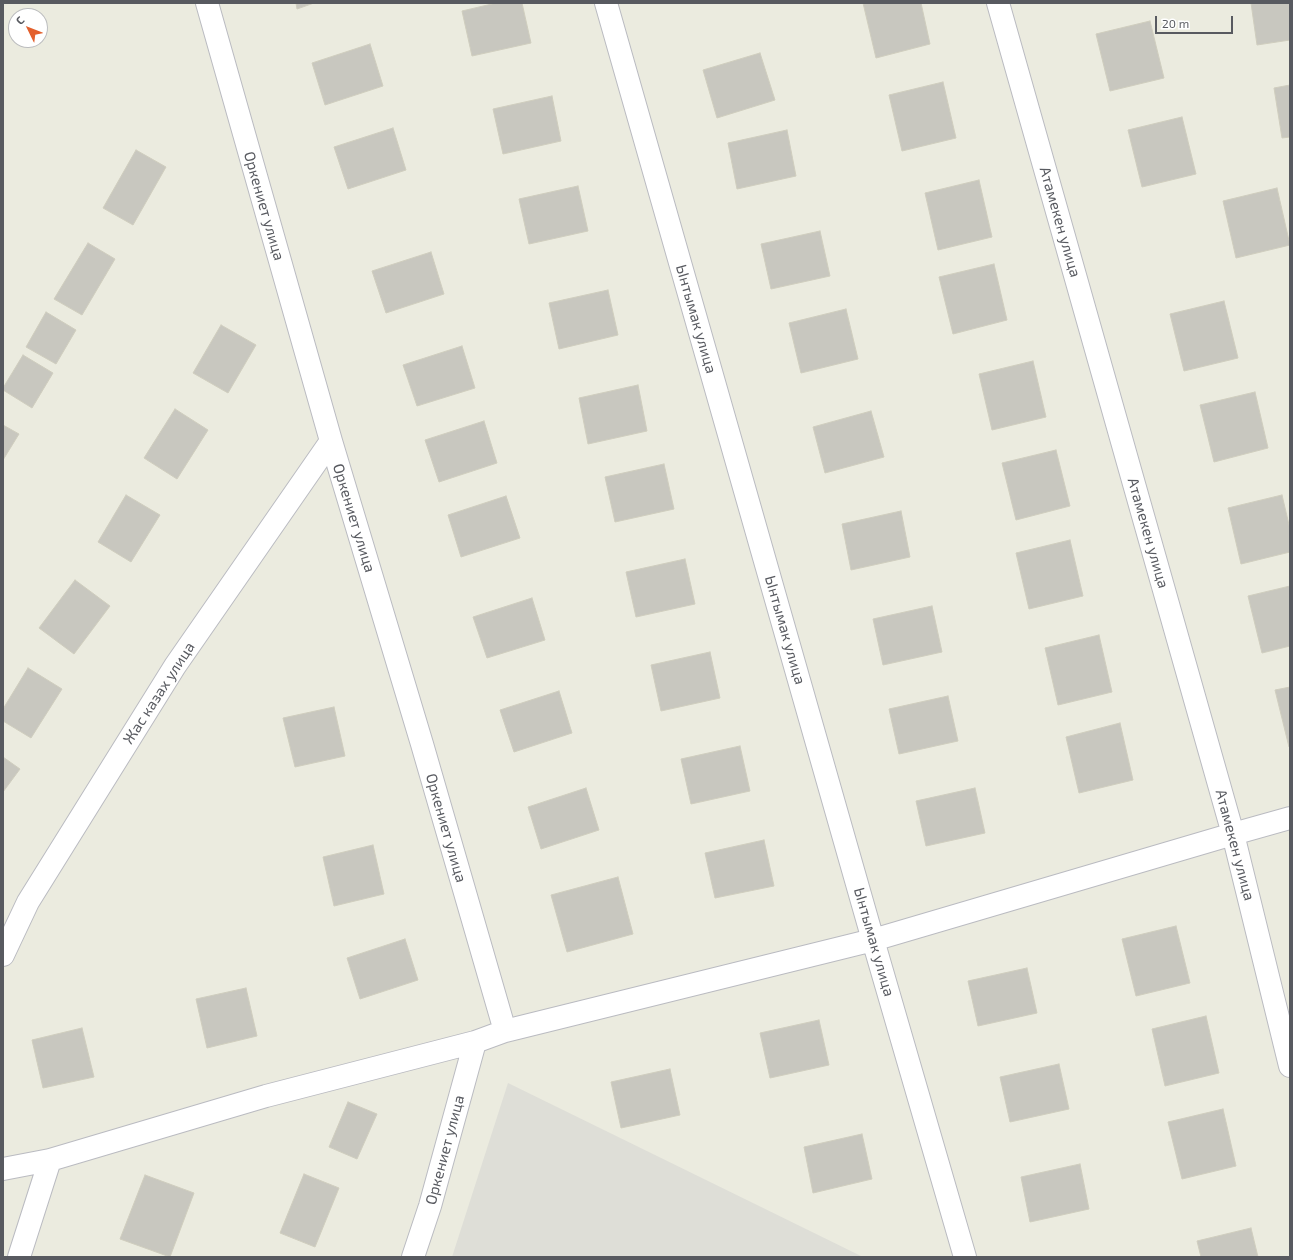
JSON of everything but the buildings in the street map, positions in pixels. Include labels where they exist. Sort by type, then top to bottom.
[{"type":"street","name":"Оркениет улица","points":[[207,3],[331,441],[422,744],[505,1031]]},
{"type":"street","name":"Ынтымак улица","points":[[606,3],[965,1257]]},
{"type":"street","name":"Атамекен улица","points":[[998,3],[1233,834],[1290,1066]]},
{"type":"street","name":"Жас казах улица","points":[[3,955],[28,902],[175,666],[331,441]]},
{"type":"street","points":[[3,1169],[50,1160],[266,1096],[475,1042],[505,1031],[873,940],[1290,818]]},
{"type":"street","name":"Оркениет улица","points":[[413,1257],[430,1206],[475,1042]]},
{"type":"street","points":[[19,1257],[50,1160]]},
{"type":"shaded area","points":[[508,1083],[755,1204],[863,1257],[452,1257]]}]
